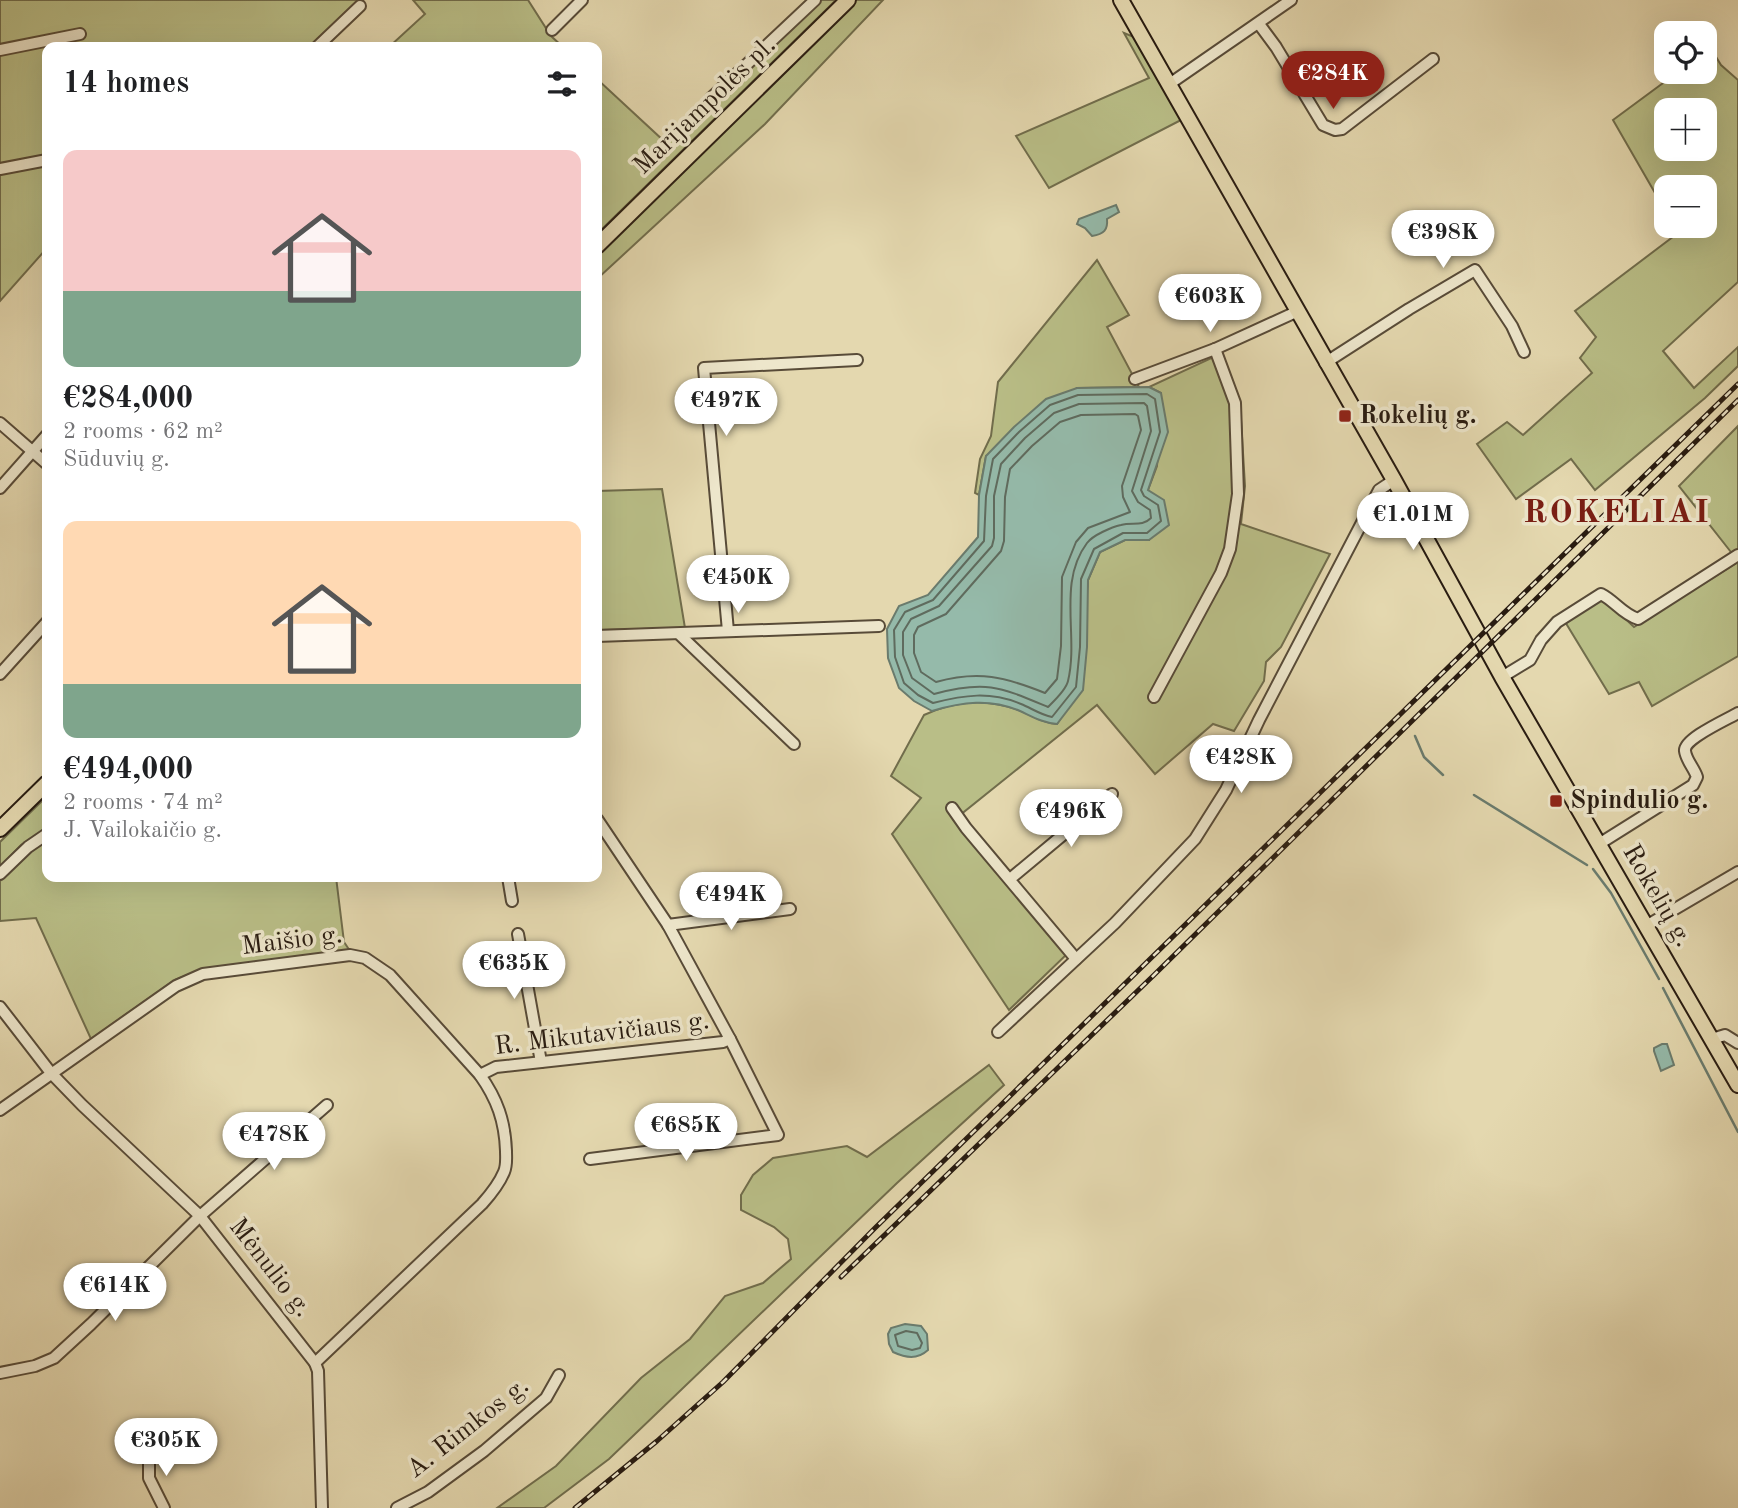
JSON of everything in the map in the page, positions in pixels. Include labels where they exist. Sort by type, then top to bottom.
[{"type":"main road","name":"Marijampolės pl.","points":[[602,241],[848,0]]},
{"type":"main road","name":"Rokelių g.","points":[[1121,0],[1325,363],[1394,480],[1502,677],[1738,1085]]},
{"type":"main road","points":[[0,829],[42,788]]},
{"type":"street","points":[[552,30],[582,0]]},
{"type":"street","points":[[711,98],[815,0]]},
{"type":"street","points":[[1168,85],[1291,0]]},
{"type":"street","points":[[322,42],[360,6]]},
{"type":"street","points":[[1259,24],[1323,125],[1335,130],[1342,129],[1433,60]]},
{"type":"street","points":[[0,50],[80,34]]},
{"type":"street","points":[[0,169],[42,161]]},
{"type":"street","points":[[1325,363],[1475,270],[1512,326],[1524,352]]},
{"type":"street","points":[[1135,379],[1215,349],[1296,312]]},
{"type":"street","points":[[1154,697],[1222,573],[1230,549],[1238,494],[1235,403],[1215,349]]},
{"type":"street","points":[[728,631],[704,368],[857,360]]},
{"type":"street","points":[[0,423],[42,459]]},
{"type":"street","points":[[0,488],[42,441]]},
{"type":"street","points":[[998,1032],[1115,923],[1195,839],[1226,790],[1259,720],[1379,490],[1394,480]]},
{"type":"street","points":[[1502,677],[1530,660],[1541,640],[1557,622],[1601,593],[1626,615],[1638,619],[1738,555]]},
{"type":"street","points":[[602,636],[879,626]]},
{"type":"street","points":[[0,674],[42,628]]},
{"type":"street","points":[[679,634],[794,744]]},
{"type":"street","points":[[1599,844],[1692,785],[1697,777],[1685,753],[1686,746],[1692,739],[1738,713]]},
{"type":"street","points":[[1010,879],[1112,794]]},
{"type":"street","points":[[952,808],[1076,959]]},
{"type":"street","points":[[590,1159],[778,1135],[668,925],[602,826]]},
{"type":"street","points":[[0,874],[42,837]]},
{"type":"street","points":[[1646,926],[1738,872]]},
{"type":"street","points":[[509,882],[512,901]]},
{"type":"street","points":[[668,925],[790,908]]},
{"type":"street","points":[[519,934],[541,1062]]},
{"type":"street","name":"Maišio g.","points":[[0,1110],[176,986],[203,974],[350,955],[365,958],[390,975],[480,1075],[500,1108],[505,1132],[505,1170],[495,1189],[482,1204],[315,1363]]},
{"type":"street","name":"Mėnulio g.","points":[[0,1007],[51,1073],[200,1216],[315,1363]]},
{"type":"street","points":[[1712,1039],[1725,1035],[1738,1042]]},
{"type":"street","name":"R. Mikutavičiaus g.","points":[[480,1075],[496,1067],[723,1042],[730,1039]]},
{"type":"street","points":[[0,1373],[35,1366],[54,1358],[200,1216],[327,1105]]},
{"type":"street","points":[[315,1363],[318,1371],[322,1508]]},
{"type":"street","name":"A. Rimkos g.","points":[[397,1508],[428,1492],[484,1451],[546,1398],[559,1375]]},
{"type":"street","points":[[149,1452],[149,1478],[164,1508]]},
{"type":"green space","points":[[0,0],[363,0],[318,42],[42,42],[42,254],[0,301]]},
{"type":"green space","points":[[413,0],[528,0],[558,42],[394,42],[425,14]]},
{"type":"green space","points":[[821,0],[836,0],[602,229],[602,84],[664,141],[776,31],[784,36]]},
{"type":"green space","points":[[856,0],[883,0],[765,124],[602,274],[602,251]]},
{"type":"green space","points":[[1124,33],[1134,37],[1183,119],[1049,188],[1016,136],[1149,78]]},
{"type":"green space","points":[[1717,58],[1738,80],[1738,282],[1663,351],[1694,388],[1738,347],[1738,366],[1705,398],[1595,490],[1571,459],[1516,499],[1477,444],[1507,422],[1523,435],[1592,373],[1580,358],[1596,337],[1575,311],[1671,238],[1717,238],[1717,175],[1654,175],[1654,191],[1613,120],[1662,84],[1717,84]]},
{"type":"green space","points":[[1097,260],[1129,315],[1107,327],[1139,387],[1077,388],[986,456],[979,495],[975,493],[980,459],[991,436],[998,382]]},
{"type":"green space","points":[[1222,353],[1240,403],[1245,486],[1241,524],[1330,554],[1281,647],[1266,662],[1264,681],[1234,731],[1213,724],[1155,774],[1097,705],[954,820],[1067,954],[1009,1010],[892,834],[921,798],[891,776],[924,715],[947,707],[992,703],[1057,724],[1064,713],[1086,603],[1088,580],[1100,552],[1125,540],[1149,540],[1148,490],[1157,466],[1161,393],[1149,387]]},
{"type":"green space","points":[[1738,426],[1738,561],[1679,486]]},
{"type":"green space","points":[[662,489],[685,628],[602,630],[602,491]]},
{"type":"green space","points":[[1738,562],[1738,656],[1652,706],[1639,682],[1609,694],[1564,620],[1602,597],[1634,627]]},
{"type":"green space","points":[[42,801],[42,832],[21,845],[0,867],[0,842]]},
{"type":"green space","points":[[42,844],[42,882],[337,882],[344,942],[350,951],[195,972],[175,980],[91,1039],[36,918],[0,921],[0,881]]},
{"type":"green space","points":[[989,1065],[1004,1085],[897,1183],[609,1459],[544,1508],[497,1508],[556,1466],[641,1378],[690,1339],[725,1296],[763,1283],[791,1259],[788,1239],[774,1227],[741,1210],[741,1195],[753,1175],[773,1158],[847,1146],[867,1157]]},
{"type":"water","points":[[1116,205],[1119,212],[1107,219],[1106,229],[1100,234],[1092,236],[1077,224],[1079,219]]},
{"type":"water","points":[[1149,387],[1161,393],[1168,432],[1148,490],[1164,500],[1169,525],[1149,540],[1125,540],[1100,552],[1088,580],[1083,690],[1057,724],[998,704],[954,705],[932,711],[914,701],[899,688],[888,658],[887,629],[899,606],[928,595],[978,537],[979,495],[986,456],[1046,399],[1077,388]]},
{"type":"water","points":[[1667,1044],[1674,1065],[1661,1071],[1654,1048]]},
{"type":"water","points":[[905,1324],[921,1326],[927,1334],[928,1350],[911,1357],[893,1352],[888,1334],[891,1328]]},
{"type":"waterway","points":[[1415,736],[1424,757],[1443,775]]},
{"type":"waterway","points":[[1474,795],[1587,865]]},
{"type":"waterway","points":[[1593,869],[1611,893],[1659,979]]},
{"type":"waterway","points":[[1663,988],[1738,1132]]},
{"type":"railway","points":[[575,1508],[657,1441],[723,1382],[875,1228],[1738,384]]},
{"type":"railway","points":[[841,1277],[1154,975],[1738,400]]},
{"type":"place","name":"Rokelių g.","points":[[1345,416]]},
{"type":"place","name":"Spindulio g.","points":[[1556,801]]},
{"type":"district","name":"ROKELIAI","points":[[1617,513]]}]
